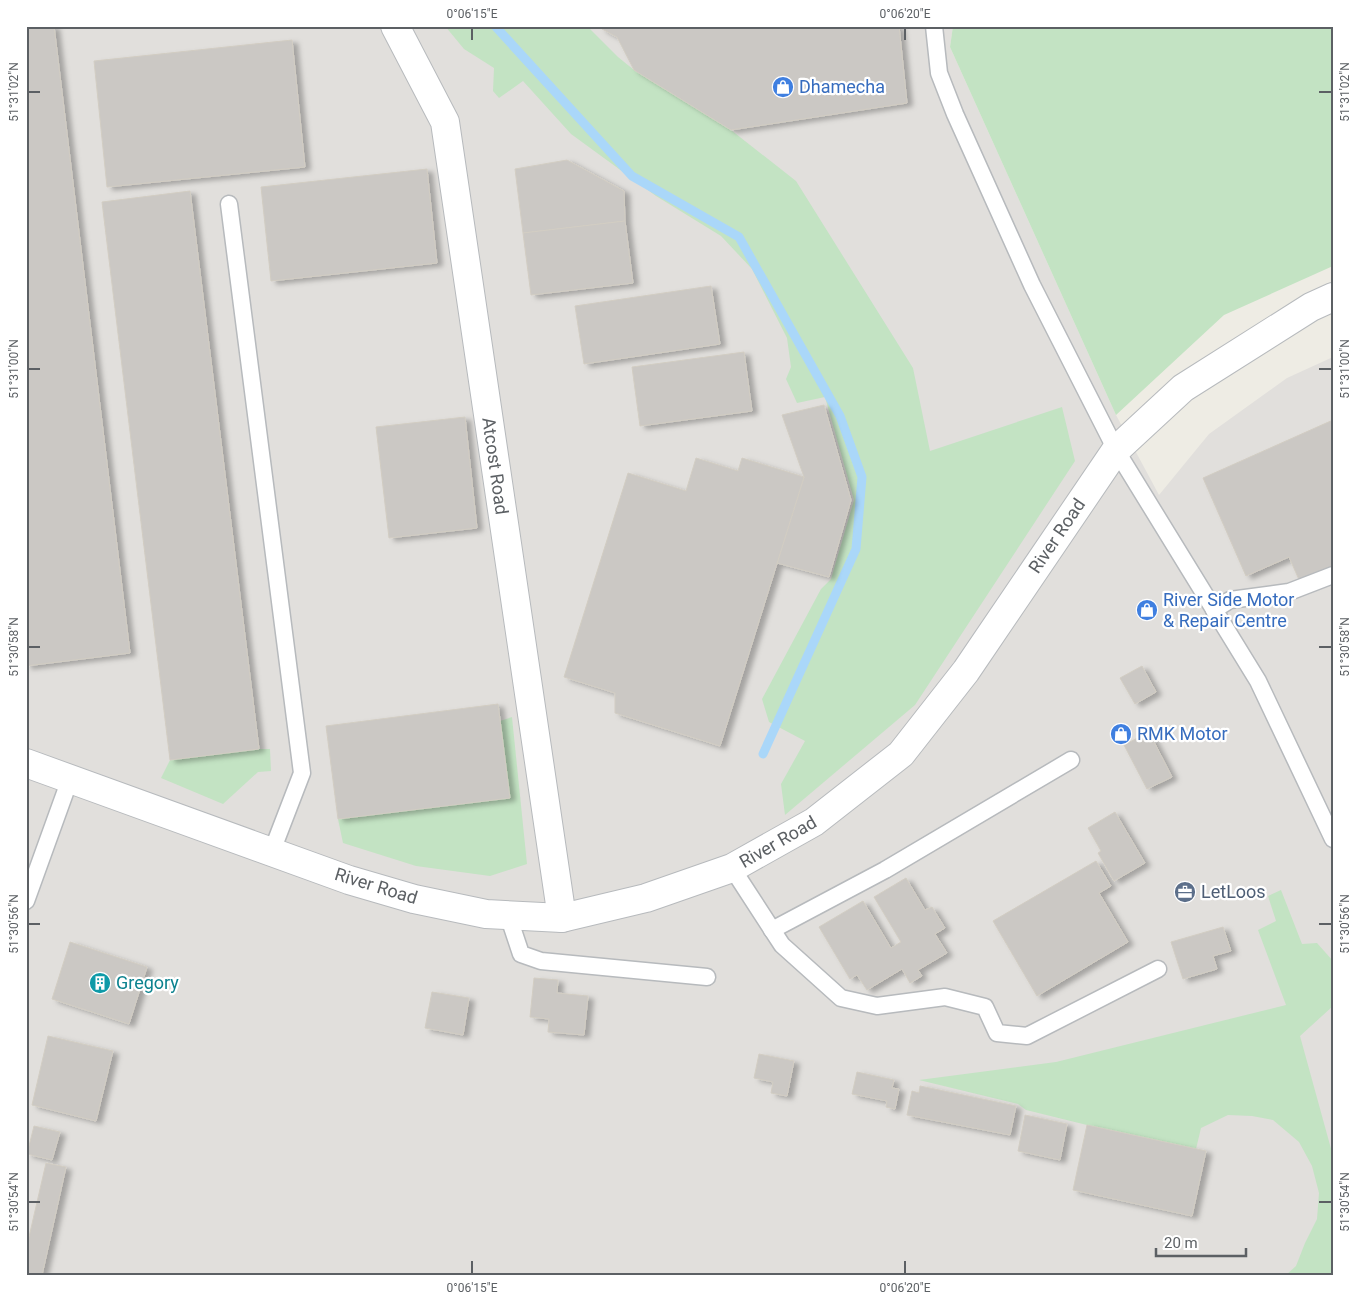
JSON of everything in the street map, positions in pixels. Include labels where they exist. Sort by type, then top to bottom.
[{"type":"street","name":"Atcost Road","points":[[395,26],[445,122],[562,918]]},
{"type":"street","name":"River Road","points":[[26,763],[349,880],[414,899],[486,914],[562,918],[646,898],[732,868],[814,822],[901,754],[966,671],[1116,450],[1183,388],[1311,307],[1333,297]]},
{"type":"lane","points":[[934,26],[939,73],[955,114],[1032,285],[1116,450],[1258,681],[1333,839]]},
{"type":"lane","points":[[229,204],[302,773],[272,851]]},
{"type":"lane","points":[[1214,610],[1230,600],[1289,592],[1333,575]]},
{"type":"lane","points":[[772,930],[885,870],[1071,760]]},
{"type":"lane","points":[[26,901],[70,779]]},
{"type":"lane","points":[[732,868],[782,945],[841,998],[877,1006],[944,996],[985,1006],[997,1032],[1027,1036],[1158,969]]},
{"type":"lane","points":[[508,915],[521,954],[541,961],[707,977]]},
{"type":"shaded area","points":[[26,26],[953,26],[950,47],[1116,415],[1159,495],[1209,434],[1287,378],[1333,357],[1333,1275],[26,1275]]},
{"type":"green space","points":[[445,26],[587,26],[634,70],[731,130],[796,181],[913,368],[930,451],[1062,407],[1075,461],[915,705],[785,815],[781,784],[805,741],[769,722],[762,699],[821,589],[831,579],[854,500],[825,397],[797,403],[786,379],[791,367],[787,338],[752,269],[721,236],[656,196],[571,134],[523,81],[499,98],[493,91],[494,68],[464,49]]},
{"type":"green space","points":[[953,26],[1333,26],[1333,266],[1224,315],[1116,415],[950,47]]},
{"type":"green space","points":[[512,717],[527,864],[490,876],[416,866],[343,843],[338,819],[509,798],[500,721]]},
{"type":"green space","points":[[270,749],[271,771],[258,772],[223,804],[161,778],[170,760]]},
{"type":"green space","points":[[1281,890],[1302,944],[1317,943],[1333,961],[1333,1006],[1300,1036],[1333,1156],[1333,1275],[1286,1275],[1296,1266],[1317,1219],[1319,1193],[1312,1166],[1299,1142],[1273,1120],[1252,1116],[1228,1115],[1201,1128],[1196,1149],[1026,1110],[1018,1104],[919,1080],[1056,1062],[1286,1005],[1258,930],[1276,921],[1268,896]]},
{"type":"building","points":[[26,26],[54,26],[130,653],[26,666]]},
{"type":"building","name":"Dhamecha","points":[[600,26],[899,26],[907,103],[731,130],[634,70],[617,37]]},
{"type":"building","points":[[292,40],[305,167],[107,187],[94,61]]},
{"type":"building","points":[[567,160],[624,191],[625,221],[523,233],[515,169]]},
{"type":"building","points":[[427,169],[437,263],[271,281],[261,187]]},
{"type":"building","points":[[190,191],[259,749],[170,760],[102,202]]},
{"type":"building","points":[[625,221],[633,283],[531,295],[523,233]]},
{"type":"building","points":[[711,286],[720,344],[584,364],[575,306]]},
{"type":"building","points":[[744,352],[752,411],[640,426],[632,367]]},
{"type":"building","points":[[824,405],[851,500],[829,577],[777,563],[804,477],[782,415]]},
{"type":"building","points":[[465,417],[477,528],[389,538],[376,427]]},
{"type":"building","points":[[1333,420],[1333,567],[1300,582],[1289,557],[1246,576],[1203,478]]},
{"type":"building","points":[[696,458],[738,471],[742,458],[804,477],[720,746],[615,713],[615,693],[564,677],[628,473],[686,491]]},
{"type":"building","points":[[1142,666],[1156,692],[1135,704],[1120,678]]},
{"type":"building","points":[[498,704],[510,798],[338,819],[326,726]]},
{"type":"building","points":[[1149,732],[1172,777],[1147,789],[1124,745]]},
{"type":"building","points":[[1115,812],[1145,863],[1114,881],[1098,853],[1101,851],[1088,828]]},
{"type":"building","points":[[1096,861],[1111,886],[1099,893],[1128,942],[1037,996],[993,921]]},
{"type":"building","points":[[906,878],[925,910],[932,907],[945,928],[935,934],[947,953],[918,970],[922,976],[910,983],[902,969],[867,990],[857,975],[850,979],[819,927],[863,901],[891,948],[901,942],[874,897]]},
{"type":"building","points":[[1223,927],[1231,951],[1213,956],[1217,969],[1183,979],[1171,942]]},
{"type":"building","name":"Gregory","points":[[70,942],[147,967],[129,1024],[52,999]]},
{"type":"building","points":[[534,978],[558,980],[557,993],[588,996],[584,1035],[548,1032],[549,1019],[530,1017]]},
{"type":"building","points":[[432,992],[469,998],[463,1035],[425,1028]]},
{"type":"building","points":[[48,1036],[113,1051],[96,1121],[32,1105]]},
{"type":"building","points":[[759,1054],[794,1061],[787,1096],[771,1093],[773,1082],[754,1078]]},
{"type":"building","points":[[857,1072],[894,1080],[892,1088],[899,1089],[895,1109],[886,1107],[887,1101],[852,1094]]},
{"type":"building","points":[[920,1086],[1016,1106],[1010,1135],[907,1115],[912,1091],[919,1093]]},
{"type":"building","points":[[1025,1115],[1067,1124],[1060,1160],[1018,1151]]},
{"type":"building","points":[[1087,1125],[1206,1151],[1192,1216],[1073,1190]]},
{"type":"building","points":[[34,1126],[60,1132],[52,1160],[27,1154]]},
{"type":"building","points":[[46,1163],[66,1167],[42,1275],[26,1275],[26,1250]]},
{"type":"waterway","points":[[495,26],[632,176],[739,237],[840,416],[862,477],[856,549],[763,754]]},
{"type":"place","name":"Dhamecha","points":[[783,87]]},
{"type":"place","name":"River Side Motor & Repair Centre","points":[[1147,610]]},
{"type":"place","name":"RMK Motor","points":[[1121,734]]},
{"type":"place","name":"LetLoos","points":[[1185,892]]},
{"type":"place","name":"Gregory","points":[[100,983]]}]
